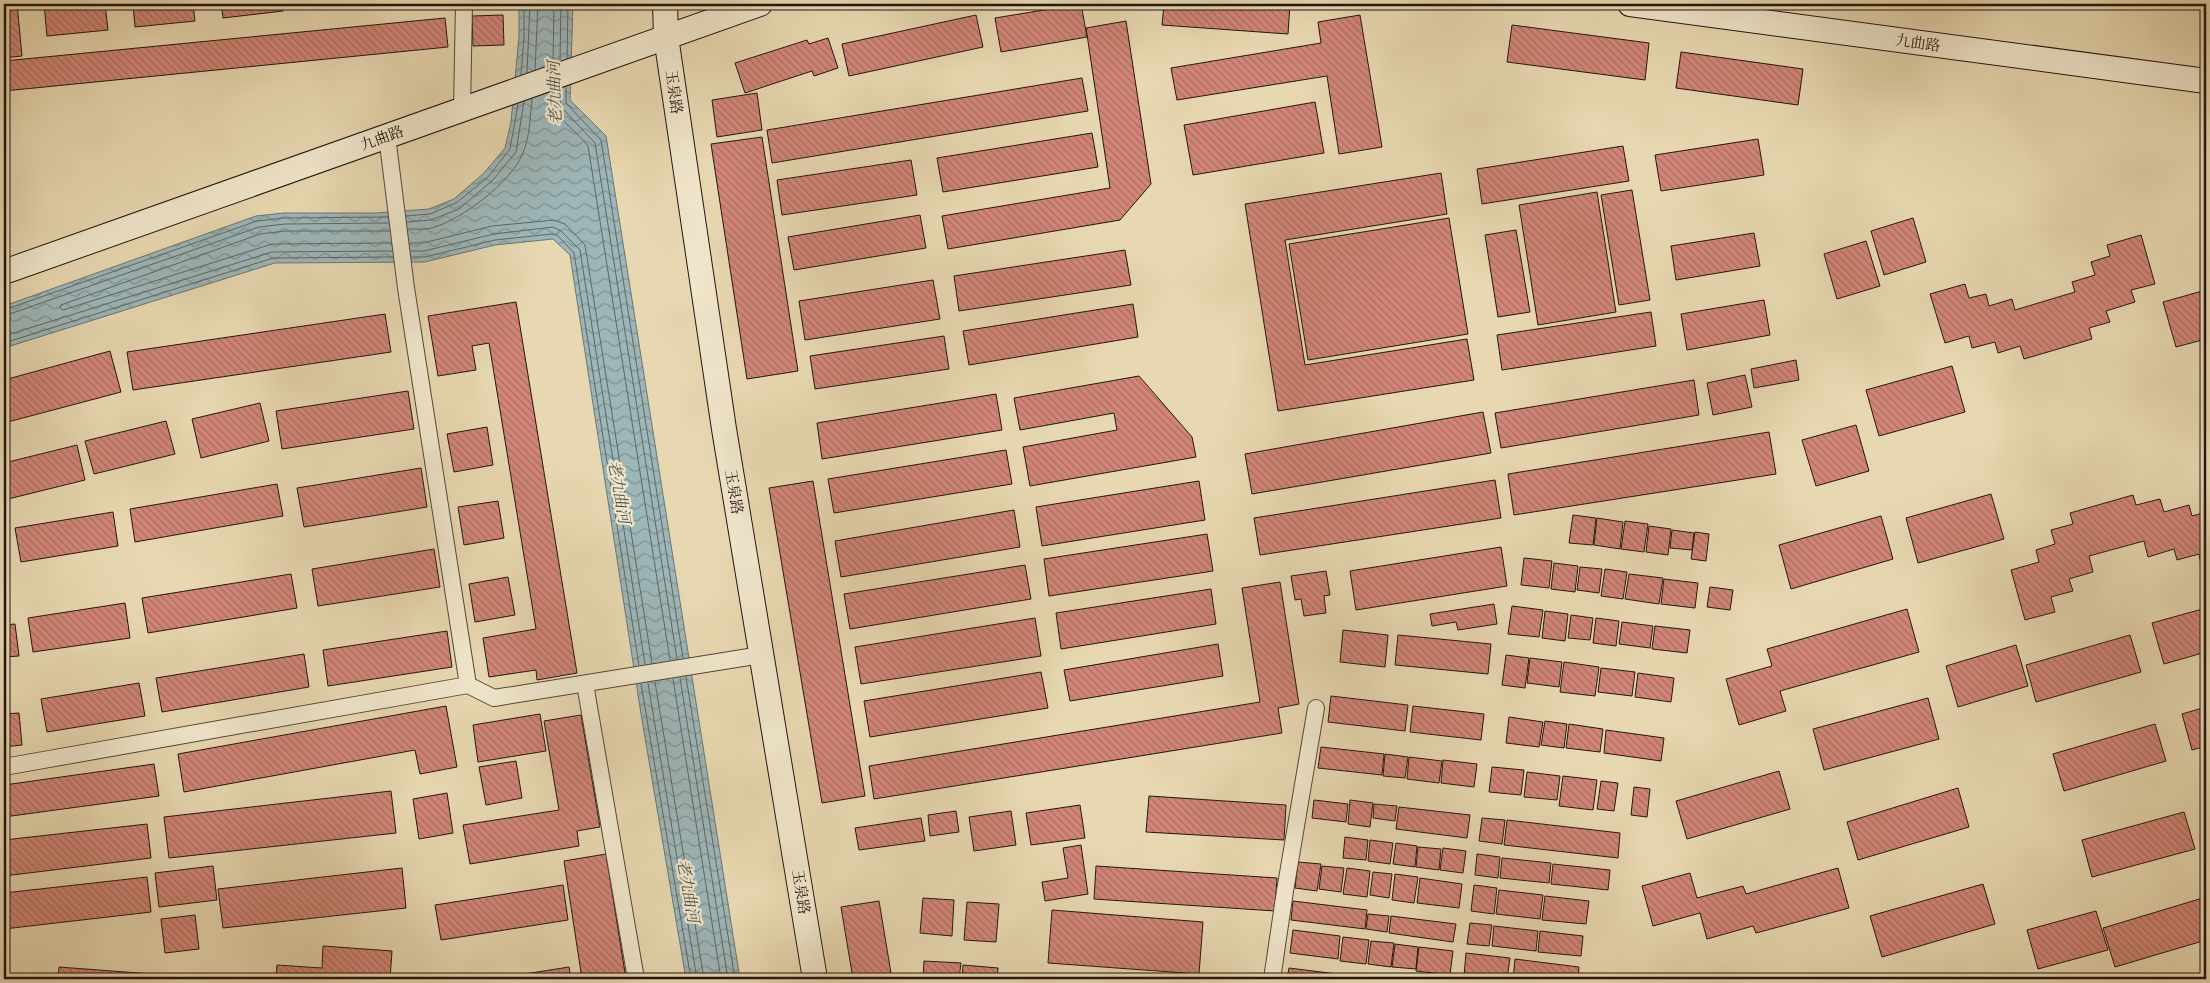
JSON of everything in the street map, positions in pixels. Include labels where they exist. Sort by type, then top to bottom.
[{"type":"street","points":[[462,109],[464,4]]},
{"type":"street","name":"玉泉路","points":[[665,4],[666,37],[722,419],[815,979]]},
{"type":"street","name":"九曲路","points":[[4,272],[760,4]]},
{"type":"street","name":"九曲路","points":[[1630,4],[2206,81]]},
{"type":"street","points":[[387,136],[406,288],[468,685]]},
{"type":"street","points":[[4,767],[468,685],[494,698],[761,655]]},
{"type":"street","points":[[585,684],[636,979]]},
{"type":"street","points":[[1272,979],[1316,708]]},
{"type":"water","name":"老九曲河","points":[[519,4],[573,4],[570,100],[606,136],[740,979],[686,979],[641,714],[570,255],[553,239],[495,245],[425,262],[275,263],[4,348],[4,306],[256,216],[284,213],[376,213],[429,209],[454,199],[484,173],[505,148],[511,122],[519,37]]},
{"type":"building","points":[[4,4],[17,4],[22,56],[4,58]]},
{"type":"building","points":[[44,4],[105,4],[108,30],[47,36]]},
{"type":"building","points":[[133,4],[193,4],[195,21],[135,27]]},
{"type":"building","points":[[221,4],[283,4],[283,11],[223,18]]},
{"type":"building","points":[[307,4],[343,4],[308,7]]},
{"type":"building","points":[[1081,4],[1087,37],[1001,52],[995,18]]},
{"type":"building","points":[[1164,4],[1290,4],[1288,34],[1162,25]]},
{"type":"building","points":[[503,15],[504,45],[473,46],[472,16]]},
{"type":"building","points":[[976,15],[983,47],[849,76],[842,44]]},
{"type":"building","points":[[1360,15],[1382,147],[1339,154],[1327,76],[1177,100],[1171,68],[1321,43],[1318,22]]},
{"type":"building","points":[[445,18],[448,47],[4,91],[4,61]]},
{"type":"building","points":[[1126,21],[1151,184],[1120,220],[948,249],[942,216],[1110,188],[1086,28]]},
{"type":"building","points":[[1512,25],[1649,43],[1645,80],[1507,62]]},
{"type":"building","points":[[828,38],[838,68],[814,76],[812,71],[745,93],[735,63],[807,40],[809,44]]},
{"type":"building","points":[[1681,52],[1803,69],[1798,105],[1676,88]]},
{"type":"building","points":[[1082,78],[1088,111],[772,163],[767,130]]},
{"type":"building","points":[[757,93],[762,130],[717,137],[712,100]]},
{"type":"building","points":[[1315,102],[1324,153],[1193,175],[1184,125]]},
{"type":"building","points":[[1092,133],[1098,167],[943,192],[937,158]]},
{"type":"building","points":[[762,137],[798,371],[747,379],[711,144]]},
{"type":"building","points":[[1758,139],[1764,175],[1661,191],[1655,155]]},
{"type":"building","points":[[1623,146],[1629,181],[1482,204],[1477,169]]},
{"type":"building","points":[[911,160],[917,195],[782,215],[777,180]]},
{"type":"building","points":[[1441,173],[1447,214],[1285,240],[1305,365],[1467,339],[1474,380],[1278,411],[1245,204]]},
{"type":"building","points":[[1632,190],[1650,300],[1619,305],[1601,195]]},
{"type":"building","points":[[1597,192],[1616,312],[1538,325],[1519,205]]},
{"type":"building","points":[[920,215],[926,248],[794,270],[788,237]]},
{"type":"building","points":[[1449,218],[1468,334],[1308,360],[1289,244]]},
{"type":"building","points":[[1913,218],[1926,262],[1884,275],[1871,231]]},
{"type":"building","points":[[1516,230],[1530,312],[1498,317],[1485,235]]},
{"type":"building","points":[[1754,233],[1760,266],[1676,280],[1671,246]]},
{"type":"building","points":[[2141,235],[2155,284],[2131,290],[2135,302],[2106,311],[2110,322],[2089,328],[2092,339],[2024,359],[2020,346],[1998,353],[1995,342],[1972,348],[1969,336],[1945,343],[1930,294],[1965,284],[1969,298],[1986,294],[1989,306],[2012,299],[2015,310],[2075,292],[2072,282],[2095,275],[2091,262],[2110,256],[2107,245]]},
{"type":"building","points":[[1866,241],[1880,286],[1837,299],[1824,254]]},
{"type":"building","points":[[1125,250],[1131,285],[959,311],[954,276]]},
{"type":"building","points":[[933,280],[940,319],[805,340],[799,301]]},
{"type":"building","points":[[2206,290],[2206,339],[2176,347],[2163,302]]},
{"type":"building","points":[[1764,300],[1770,335],[1687,350],[1681,314]]},
{"type":"building","points":[[516,302],[577,673],[537,680],[536,670],[489,677],[483,638],[536,629],[489,343],[472,346],[476,370],[438,376],[428,316]]},
{"type":"building","points":[[1133,304],[1138,337],[969,365],[963,331]]},
{"type":"building","points":[[1651,312],[1656,346],[1502,370],[1497,335]]},
{"type":"building","points":[[385,314],[391,352],[133,390],[127,352]]},
{"type":"building","points":[[944,336],[949,369],[815,389],[810,356]]},
{"type":"building","points":[[110,351],[121,392],[4,423],[4,380]]},
{"type":"building","points":[[1796,360],[1799,380],[1754,388],[1751,369]]},
{"type":"building","points":[[1952,366],[1965,412],[1879,436],[1866,390]]},
{"type":"building","points":[[1745,375],[1752,407],[1713,415],[1707,383]]},
{"type":"building","points":[[1139,376],[1192,437],[1196,457],[1030,486],[1023,447],[1117,430],[1114,413],[1020,430],[1014,398]]},
{"type":"building","points":[[1694,380],[1699,415],[1501,448],[1495,413]]},
{"type":"building","points":[[408,391],[414,429],[282,449],[276,411]]},
{"type":"building","points":[[996,394],[1002,430],[822,459],[817,423]]},
{"type":"building","points":[[260,403],[269,441],[201,458],[192,419]]},
{"type":"building","points":[[1483,412],[1491,453],[1252,494],[1245,454]]},
{"type":"building","points":[[166,421],[175,454],[94,474],[85,441]]},
{"type":"building","points":[[1856,425],[1869,471],[1816,486],[1802,440]]},
{"type":"building","points":[[487,427],[493,465],[454,472],[447,434]]},
{"type":"building","points":[[2206,431],[2206,451],[2201,433]]},
{"type":"building","points":[[1769,432],[1776,474],[1514,515],[1508,474]]},
{"type":"building","points":[[77,445],[85,480],[4,500],[4,463]]},
{"type":"building","points":[[1006,450],[1012,484],[834,513],[828,479]]},
{"type":"building","points":[[421,468],[427,507],[304,527],[297,488]]},
{"type":"building","points":[[1495,480],[1501,518],[1260,555],[1254,518]]},
{"type":"building","points":[[813,481],[865,796],[822,803],[769,488]]},
{"type":"building","points":[[1199,481],[1205,520],[1042,546],[1036,507]]},
{"type":"building","points":[[277,484],[283,516],[135,542],[130,509]]},
{"type":"building","points":[[1991,494],[2004,539],[1918,563],[1906,518]]},
{"type":"building","points":[[2133,495],[2136,505],[2160,499],[2164,512],[2189,505],[2192,516],[2206,512],[2206,564],[2201,565],[2199,554],[2177,560],[2174,549],[2148,557],[2144,541],[2089,556],[2093,572],[2069,579],[2073,591],[2051,597],[2055,612],[2025,620],[2011,570],[2039,562],[2036,550],[2055,544],[2051,530],[2073,524],[2070,513]]},
{"type":"building","points":[[498,501],[504,538],[464,545],[458,507]]},
{"type":"building","points":[[1014,510],[1020,547],[841,577],[835,541]]},
{"type":"building","points":[[113,512],[118,546],[21,562],[15,528]]},
{"type":"building","points":[[1573,515],[1596,518],[1593,545],[1569,543]]},
{"type":"building","points":[[1881,516],[1893,559],[1791,589],[1779,545]]},
{"type":"building","points":[[1597,518],[1623,522],[1620,549],[1594,545]]},
{"type":"building","points":[[1625,521],[1648,524],[1644,552],[1621,549]]},
{"type":"building","points":[[1649,526],[1671,529],[1668,555],[1646,552]]},
{"type":"building","points":[[1672,530],[1694,533],[1692,550],[1670,548]]},
{"type":"building","points":[[1695,532],[1709,534],[1706,561],[1691,559]]},
{"type":"building","points":[[1207,534],[1213,571],[1049,596],[1044,559]]},
{"type":"building","points":[[1501,547],[1507,586],[1356,610],[1350,571]]},
{"type":"building","points":[[434,549],[440,587],[318,606],[312,569]]},
{"type":"building","points":[[1524,558],[1552,561],[1549,588],[1521,585]]},
{"type":"building","points":[[1554,563],[1578,566],[1575,592],[1551,589]]},
{"type":"building","points":[[1025,565],[1031,599],[850,629],[844,594]]},
{"type":"building","points":[[1580,567],[1602,569],[1599,593],[1577,590]]},
{"type":"building","points":[[1605,569],[1627,572],[1623,599],[1601,596]]},
{"type":"building","points":[[1326,571],[1330,595],[1324,596],[1326,613],[1304,616],[1301,599],[1295,600],[1291,576]]},
{"type":"building","points":[[291,574],[297,608],[148,633],[142,598]]},
{"type":"building","points":[[1629,574],[1663,578],[1659,604],[1625,599]]},
{"type":"building","points":[[508,577],[515,615],[475,622],[469,584]]},
{"type":"building","points":[[1664,579],[1698,583],[1695,608],[1661,604]]},
{"type":"building","points":[[1280,582],[1299,704],[1278,708],[1282,733],[874,799],[869,766],[1260,702],[1242,588]]},
{"type":"building","points":[[1710,587],[1733,590],[1730,610],[1707,607]]},
{"type":"building","points":[[1211,589],[1216,624],[1061,649],[1056,613]]},
{"type":"building","points":[[125,603],[130,638],[33,652],[28,618]]},
{"type":"building","points":[[1494,604],[1497,624],[1458,630],[1456,622],[1432,626],[1430,614]]},
{"type":"building","points":[[1512,606],[1543,610],[1539,637],[1508,634]]},
{"type":"building","points":[[2206,608],[2206,652],[2164,664],[2152,623]]},
{"type":"building","points":[[1907,609],[1919,652],[1780,691],[1786,711],[1739,725],[1726,679],[1772,666],[1767,649]]},
{"type":"building","points":[[1545,611],[1568,614],[1565,641],[1542,638]]},
{"type":"building","points":[[1571,615],[1593,618],[1590,640],[1568,638]]},
{"type":"building","points":[[1035,618],[1041,656],[861,684],[855,647]]},
{"type":"building","points":[[1596,618],[1619,621],[1616,646],[1593,643]]},
{"type":"building","points":[[1622,622],[1653,626],[1650,648],[1619,644]]},
{"type":"building","points":[[15,624],[19,656],[4,657],[4,625]]},
{"type":"building","points":[[1655,626],[1690,630],[1687,653],[1652,649]]},
{"type":"building","points":[[1343,630],[1388,635],[1385,667],[1340,662]]},
{"type":"building","points":[[447,631],[452,667],[328,686],[323,650]]},
{"type":"building","points":[[1398,635],[1491,644],[1488,674],[1395,665]]},
{"type":"building","points":[[2130,635],[2141,672],[2036,702],[2026,665]]},
{"type":"building","points":[[1218,644],[1223,676],[1070,701],[1064,670]]},
{"type":"building","points":[[2016,645],[2028,686],[1958,707],[1946,666]]},
{"type":"building","points":[[304,654],[309,687],[162,712],[156,678]]},
{"type":"building","points":[[1506,655],[1529,658],[1525,688],[1502,685]]},
{"type":"building","points":[[1530,658],[1562,662],[1559,687],[1527,683]]},
{"type":"building","points":[[1564,662],[1599,667],[1595,696],[1560,692]]},
{"type":"building","points":[[1601,668],[1635,672],[1632,696],[1598,692]]},
{"type":"building","points":[[1041,672],[1048,708],[870,737],[864,701]]},
{"type":"building","points":[[1638,673],[1674,678],[1671,702],[1635,697]]},
{"type":"building","points":[[139,683],[145,716],[47,732],[41,699]]},
{"type":"building","points":[[1331,696],[1408,705],[1405,731],[1328,722]]},
{"type":"building","points":[[1928,698],[1939,739],[1824,770],[1813,729]]},
{"type":"building","points":[[446,706],[457,767],[420,774],[415,750],[184,792],[178,754]]},
{"type":"building","points":[[1413,706],[1484,714],[1481,740],[1410,732]]},
{"type":"building","points":[[2206,707],[2206,746],[2192,750],[2182,714]]},
{"type":"building","points":[[19,713],[22,745],[4,747],[4,714]]},
{"type":"building","points":[[540,714],[546,751],[478,762],[473,725]]},
{"type":"building","points":[[581,715],[600,827],[577,831],[579,846],[470,864],[463,825],[559,810],[544,721]]},
{"type":"building","points":[[1509,717],[1543,722],[1539,747],[1506,743]]},
{"type":"building","points":[[1545,721],[1567,724],[1564,748],[1541,745]]},
{"type":"building","points":[[1569,724],[1603,729],[1600,752],[1566,748]]},
{"type":"building","points":[[2155,724],[2166,761],[2064,791],[2053,754]]},
{"type":"building","points":[[1606,730],[1664,738],[1661,761],[1604,753]]},
{"type":"building","points":[[1321,747],[1384,754],[1382,775],[1318,768]]},
{"type":"building","points":[[1385,754],[1408,757],[1405,778],[1383,776]]},
{"type":"building","points":[[1409,757],[1442,761],[1439,783],[1407,779]]},
{"type":"building","points":[[1443,760],[1477,764],[1474,787],[1441,783]]},
{"type":"building","points":[[516,761],[522,798],[486,805],[479,767]]},
{"type":"building","points":[[154,764],[159,796],[4,817],[4,785]]},
{"type":"building","points":[[1492,767],[1524,770],[1521,795],[1489,792]]},
{"type":"building","points":[[1779,771],[1790,809],[1687,839],[1676,801]]},
{"type":"building","points":[[1527,772],[1560,776],[1557,800],[1524,797]]},
{"type":"building","points":[[1563,776],[1597,780],[1593,810],[1559,806]]},
{"type":"building","points":[[1601,781],[1618,783],[1614,811],[1597,809]]},
{"type":"building","points":[[1634,787],[1650,789],[1647,817],[1631,815]]},
{"type":"building","points":[[1958,788],[1969,827],[1858,860],[1847,822]]},
{"type":"building","points":[[391,791],[396,833],[169,858],[164,817]]},
{"type":"building","points":[[447,793],[453,833],[419,839],[413,799]]},
{"type":"building","points":[[1149,796],[1286,805],[1284,840],[1146,832]]},
{"type":"building","points":[[1314,800],[1348,804],[1346,822],[1312,818]]},
{"type":"building","points":[[1350,800],[1373,803],[1370,827],[1348,824]]},
{"type":"building","points":[[1374,804],[1397,806],[1395,821],[1373,818]]},
{"type":"building","points":[[1080,805],[1085,838],[1031,845],[1026,813]]},
{"type":"building","points":[[1399,807],[1470,815],[1467,838],[1396,829]]},
{"type":"building","points":[[956,811],[959,832],[930,836],[928,815]]},
{"type":"building","points":[[1011,811],[1016,845],[974,851],[969,817]]},
{"type":"building","points":[[2184,812],[2195,849],[2092,877],[2082,840]]},
{"type":"building","points":[[921,818],[925,841],[859,850],[855,828]]},
{"type":"building","points":[[1482,818],[1505,820],[1502,844],[1479,841]]},
{"type":"building","points":[[1507,820],[1620,833],[1618,858],[1504,845]]},
{"type":"building","points":[[147,824],[151,858],[4,876],[4,840]]},
{"type":"building","points":[[1345,837],[1368,840],[1366,860],[1343,858]]},
{"type":"building","points":[[1370,840],[1393,843],[1390,864],[1368,861]]},
{"type":"building","points":[[1396,843],[1417,846],[1415,867],[1393,864]]},
{"type":"building","points":[[1081,845],[1088,894],[1045,901],[1042,882],[1068,878],[1063,848]]},
{"type":"building","points":[[1418,847],[1441,849],[1439,870],[1416,867]]},
{"type":"building","points":[[1443,848],[1466,851],[1463,873],[1440,870]]},
{"type":"building","points":[[606,854],[626,979],[582,979],[564,861]]},
{"type":"building","points":[[1477,854],[1500,857],[1498,878],[1475,875]]},
{"type":"building","points":[[1502,858],[1551,863],[1549,883],[1500,878]]},
{"type":"building","points":[[1298,862],[1321,864],[1317,891],[1295,888]]},
{"type":"building","points":[[1553,864],[1610,870],[1608,890],[1551,884]]},
{"type":"building","points":[[213,866],[217,900],[159,907],[155,873]]},
{"type":"building","points":[[1096,866],[1277,878],[1275,911],[1094,899]]},
{"type":"building","points":[[1322,866],[1344,868],[1341,892],[1319,889]]},
{"type":"building","points":[[402,868],[406,908],[223,928],[218,889]]},
{"type":"building","points":[[1347,868],[1370,871],[1367,897],[1343,894]]},
{"type":"building","points":[[1838,868],[1849,908],[1756,933],[1753,926],[1707,939],[1700,913],[1653,926],[1642,886],[1690,873],[1697,898],[1743,886],[1746,894]]},
{"type":"building","points":[[1373,872],[1392,874],[1389,898],[1370,895]]},
{"type":"building","points":[[1395,874],[1418,877],[1414,903],[1392,900]]},
{"type":"building","points":[[147,877],[151,912],[4,929],[4,893]]},
{"type":"building","points":[[1420,878],[1462,884],[1459,908],[1417,903]]},
{"type":"building","points":[[1983,884],[1995,924],[1882,957],[1870,916]]},
{"type":"building","points":[[563,885],[568,920],[441,940],[435,905]]},
{"type":"building","points":[[1474,885],[1497,888],[1494,914],[1471,911]]},
{"type":"building","points":[[1499,890],[1543,895],[1540,919],[1496,914]]},
{"type":"building","points":[[1545,896],[1589,901],[1586,924],[1542,920]]},
{"type":"building","points":[[2206,897],[2206,940],[2115,967],[2103,928]]},
{"type":"building","points":[[923,898],[954,900],[952,936],[920,933]]},
{"type":"building","points":[[879,901],[892,979],[853,979],[841,907]]},
{"type":"building","points":[[1293,901],[1367,910],[1365,929],[1291,920]]},
{"type":"building","points":[[967,902],[999,904],[996,942],[964,940]]},
{"type":"building","points":[[1052,910],[1203,922],[1199,974],[1048,963]]},
{"type":"building","points":[[2096,911],[2108,950],[2038,969],[2027,930]]},
{"type":"building","points":[[1368,914],[1389,916],[1387,932],[1366,929]]},
{"type":"building","points":[[195,915],[199,949],[165,953],[161,919]]},
{"type":"building","points":[[1391,916],[1456,924],[1453,942],[1389,933]]},
{"type":"building","points":[[1470,923],[1492,925],[1489,946],[1467,944]]},
{"type":"building","points":[[1494,926],[1538,931],[1536,951],[1492,946]]},
{"type":"building","points":[[1293,930],[1340,936],[1338,959],[1290,953]]},
{"type":"building","points":[[1540,931],[1583,936],[1581,956],[1538,952]]},
{"type":"building","points":[[1343,937],[1369,940],[1366,964],[1340,961]]},
{"type":"building","points":[[1371,941],[1394,943],[1391,967],[1368,964]]},
{"type":"building","points":[[1395,944],[1418,947],[1416,969],[1392,967]]},
{"type":"building","points":[[323,946],[392,951],[390,979],[276,979],[277,965],[322,968]]},
{"type":"building","points":[[1419,947],[1453,951],[1450,975],[1416,971]]},
{"type":"building","points":[[1466,953],[1510,958],[1507,979],[1464,976]]},
{"type":"building","points":[[1515,959],[1579,967],[1578,979],[1513,979]]},
{"type":"building","points":[[924,961],[961,963],[959,979],[923,979]]},
{"type":"building","points":[[963,965],[998,968],[997,979],[962,979]]},
{"type":"building","points":[[59,967],[152,974],[152,979],[58,979]]},
{"type":"building","points":[[569,967],[571,979],[493,979]]},
{"type":"building","points":[[1289,968],[1337,974],[1336,979],[1287,979]]},
{"type":"building","points":[[48,974],[49,979],[4,979],[4,978]]}]
